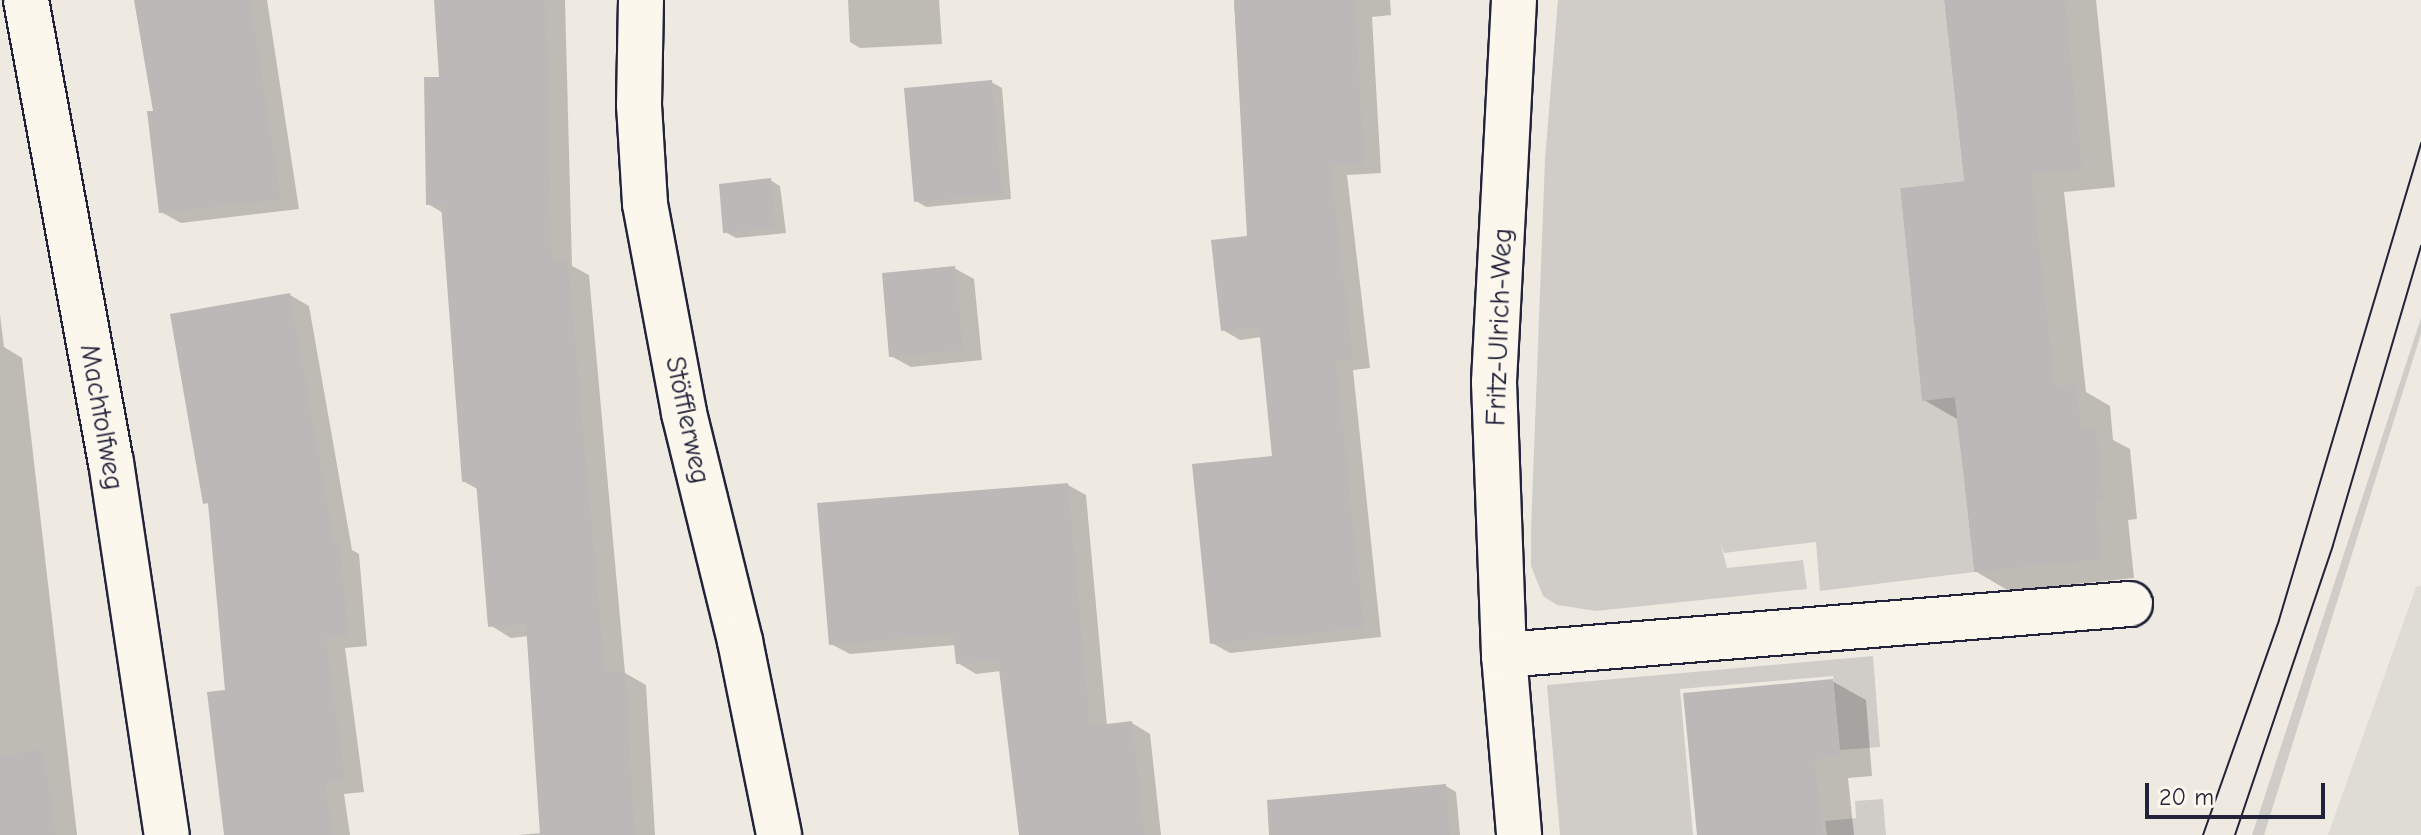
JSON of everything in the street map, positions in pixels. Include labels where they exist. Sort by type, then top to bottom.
[{"type":"street","name":"Machtolfweg","points":[[26,0],[111,462],[167,835]]},
{"type":"street","name":"Stöfflerweg","points":[[641,0],[639,105],[645,204],[684,413],[740,641],[779,835]]},
{"type":"street","name":"Fritz-Ulrich-Weg","points":[[1514,0],[1494,382],[1504,655],[1519,835]]},
{"type":"street","points":[[1504,655],[2130,604]]},
{"type":"shaded area","points":[[1558,0],[1944,0],[1964,181],[1900,188],[1922,400],[1955,397],[1974,572],[1820,591],[1816,542],[1724,553],[1720,541],[1727,568],[1803,560],[1807,589],[1596,611],[1557,605],[1543,596],[1531,566],[1531,530],[1545,159]]},
{"type":"shaded area","points":[[2421,318],[2421,334],[2264,835],[2252,835]]},
{"type":"shaded area","points":[[2421,585],[2421,835],[2328,835],[2416,587]]},
{"type":"shaded area","points":[[1873,656],[1880,747],[1840,750],[1833,676],[1680,689],[1693,835],[1560,835],[1547,685]]},
{"type":"shaded area","points":[[1883,799],[1886,835],[1827,835],[1825,821],[1856,818],[1855,801]]},
{"type":"building","points":[[134,0],[250,0],[281,199],[159,213],[147,111],[153,111]]},
{"type":"building","points":[[434,0],[545,0],[552,262],[568,261],[605,672],[625,671],[635,835],[540,835],[526,624],[488,627],[476,481],[462,482],[441,204],[426,205],[424,77],[439,77]]},
{"type":"building","points":[[1234,0],[1355,0],[1364,164],[1331,166],[1353,359],[1336,361],[1364,628],[1210,644],[1192,464],[1272,456],[1259,327],[1221,331],[1211,240],[1247,236]]},
{"type":"building","points":[[1944,0],[2065,0],[2082,169],[2031,174],[2055,387],[2076,384],[2081,430],[2096,428],[2104,500],[2095,501],[2101,559],[1974,572],[1955,397],[1922,401],[1900,188],[1964,181]]},
{"type":"building","points":[[992,80],[1002,194],[914,202],[904,88]]},
{"type":"building","points":[[771,178],[776,228],[723,233],[719,184]]},
{"type":"building","points":[[955,266],[963,350],[889,357],[882,273]]},
{"type":"building","points":[[290,293],[334,541],[340,541],[348,636],[326,638],[345,781],[325,783],[333,835],[224,835],[207,692],[225,690],[208,503],[203,504],[170,314]]},
{"type":"building","points":[[1068,483],[1090,726],[1132,721],[1145,835],[1019,835],[998,661],[956,664],[953,634],[829,645],[817,503]]},
{"type":"building","points":[[1833,679],[1840,757],[1815,760],[1823,835],[1697,835],[1683,693]]},
{"type":"building","points":[[43,749],[56,835],[0,835],[0,756]]},
{"type":"building","points":[[1446,784],[1450,835],[1269,835],[1267,800]]},
{"type":"tram line","points":[[2203,835],[2279,620],[2421,143]]},
{"type":"tram line","points":[[2235,835],[2333,545],[2421,246]]}]
